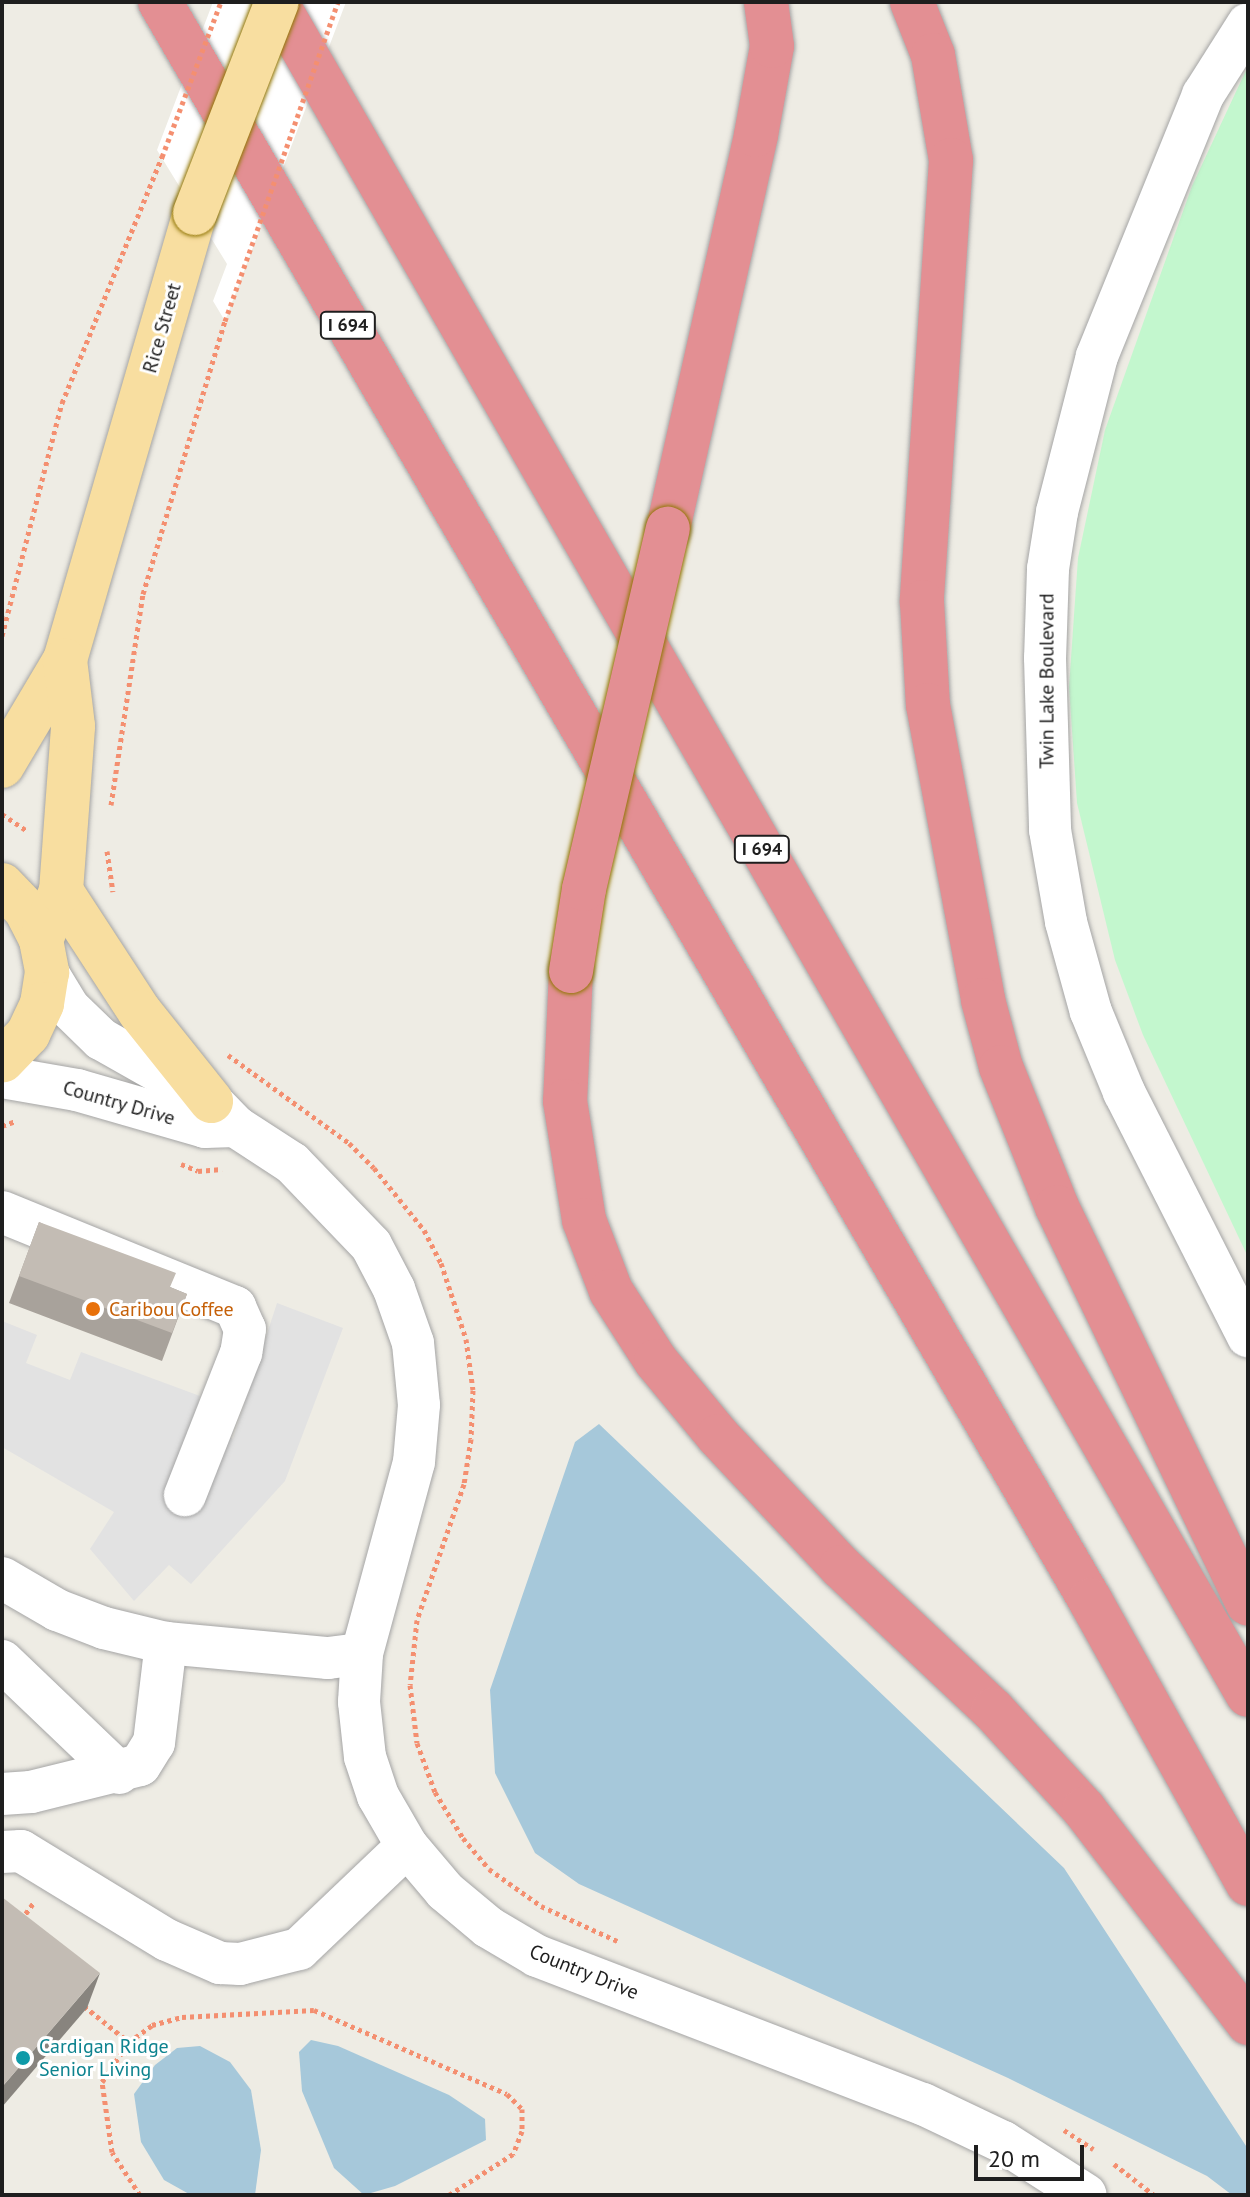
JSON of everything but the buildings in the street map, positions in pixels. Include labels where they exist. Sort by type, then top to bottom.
[{"type":"highway","name":"I 694","points":[[160,2],[976,1403],[1248,1884]]},
{"type":"highway","name":"I 694","points":[[277,2],[1248,1695]]},
{"type":"highway","points":[[766,2],[772,46],[756,135],[584,889],[571,971],[565,1101],[584,1220],[611,1291],[656,1361],[718,1436],[841,1567],[993,1710],[1084,1809],[1248,2023]]},
{"type":"highway","points":[[912,2],[933,55]]},
{"type":"highway","points":[[925,2],[951,160],[922,602],[928,705],[983,1000],[1001,1067],[1057,1207],[1248,1603]]},
{"type":"main road","name":"Rice Street","points":[[2,766],[65,660],[195,213],[277,2]]},
{"type":"main road","name":"Rice Street","points":[[2,1061],[28,1034],[42,1004],[44,956],[61,891],[73,726],[65,660]]},
{"type":"main road","points":[[2,885],[26,910],[44,956]]},
{"type":"main road","points":[[61,891],[140,1012],[223,1113]]},
{"type":"street","name":"Twin Lake Boulevard","points":[[1248,24],[1193,117],[1123,287],[1083,404],[1048,569],[1045,743],[1050,830],[1066,922],[1091,1012],[1124,1092],[1248,1336]]},
{"type":"street","name":"Country Drive","points":[[44,956],[69,1008],[101,1039],[223,1113],[292,1163],[371,1245],[413,1343],[419,1405],[414,1462],[362,1654],[359,1702],[365,1757],[378,1796],[407,1846],[477,1918],[537,1956],[923,2104],[1003,2142],[1086,2195]]},
{"type":"street","name":"Country Drive","points":[[2,1077],[77,1090],[205,1127],[223,1113]]},
{"type":"street","points":[[2,1212],[235,1307],[245,1329],[241,1353],[185,1495]]},
{"type":"street","points":[[2,1578],[57,1610],[104,1628],[166,1643],[328,1658],[362,1654]]},
{"type":"street","points":[[2,1794],[119,1773],[140,1765],[154,1743],[166,1643]]},
{"type":"street","points":[[2,1661],[119,1773]]},
{"type":"street","points":[[2,1852],[21,1851],[199,1955],[220,1963],[259,1963],[299,1949],[321,1932],[407,1846]]},
{"type":"path","points":[[2,636],[62,403],[221,2]]},
{"type":"path","points":[[109,822],[143,594],[225,321],[338,2]]},
{"type":"path","points":[[107,836],[108,877],[117,904]]},
{"type":"path","points":[[222,1050],[349,1143],[399,1196],[441,1263],[466,1339],[473,1390],[471,1439],[464,1484],[417,1620],[410,1685],[417,1743],[435,1792],[463,1838],[489,1869],[541,1906],[622,1943]]},
{"type":"path","points":[[13,1931],[56,1872]]},
{"type":"path","points":[[75,1999],[129,2042]]},
{"type":"path","points":[[140,2195],[112,2152],[102,2082],[129,2042],[152,2025],[182,2017],[314,2010],[507,2094],[522,2109],[522,2131],[513,2154],[449,2195]]},
{"type":"path","points":[[1056,2125],[1154,2195]]},
{"type":"green space","points":[[1248,66],[1248,1257],[1143,1035],[1115,960],[1077,803],[1069,687],[1078,558],[1105,430],[1192,186]]},
{"type":"shaded area","points":[[277,1303],[343,1328],[285,1481],[191,1584],[169,1565],[134,1601],[90,1549],[114,1512],[2,1447],[2,1321],[37,1335],[26,1363],[70,1380],[81,1352],[200,1396],[193,1421],[233,1439]]},
{"type":"water","points":[[599,1424],[1064,1868],[1248,2149],[1248,2195],[1232,2195],[1207,2176],[1008,2078],[579,1884],[535,1853],[495,1773],[490,1690],[575,1442]]},
{"type":"water","points":[[311,2040],[338,2046],[449,2095],[485,2119],[486,2140],[395,2186],[364,2195],[334,2168],[302,2091],[299,2052]]},
{"type":"water","points":[[200,2046],[230,2062],[251,2090],[261,2150],[255,2195],[189,2194],[164,2180],[141,2142],[134,2094],[155,2065],[177,2048]]},
{"type":"pier","points":[[213,2],[346,2],[225,321],[213,301],[227,264],[157,150]]},
{"type":"place","name":"Caribou Coffee","points":[[93,1309]]},
{"type":"place","name":"Cardigan Ridge Senior Living","points":[[23,2058]]}]
